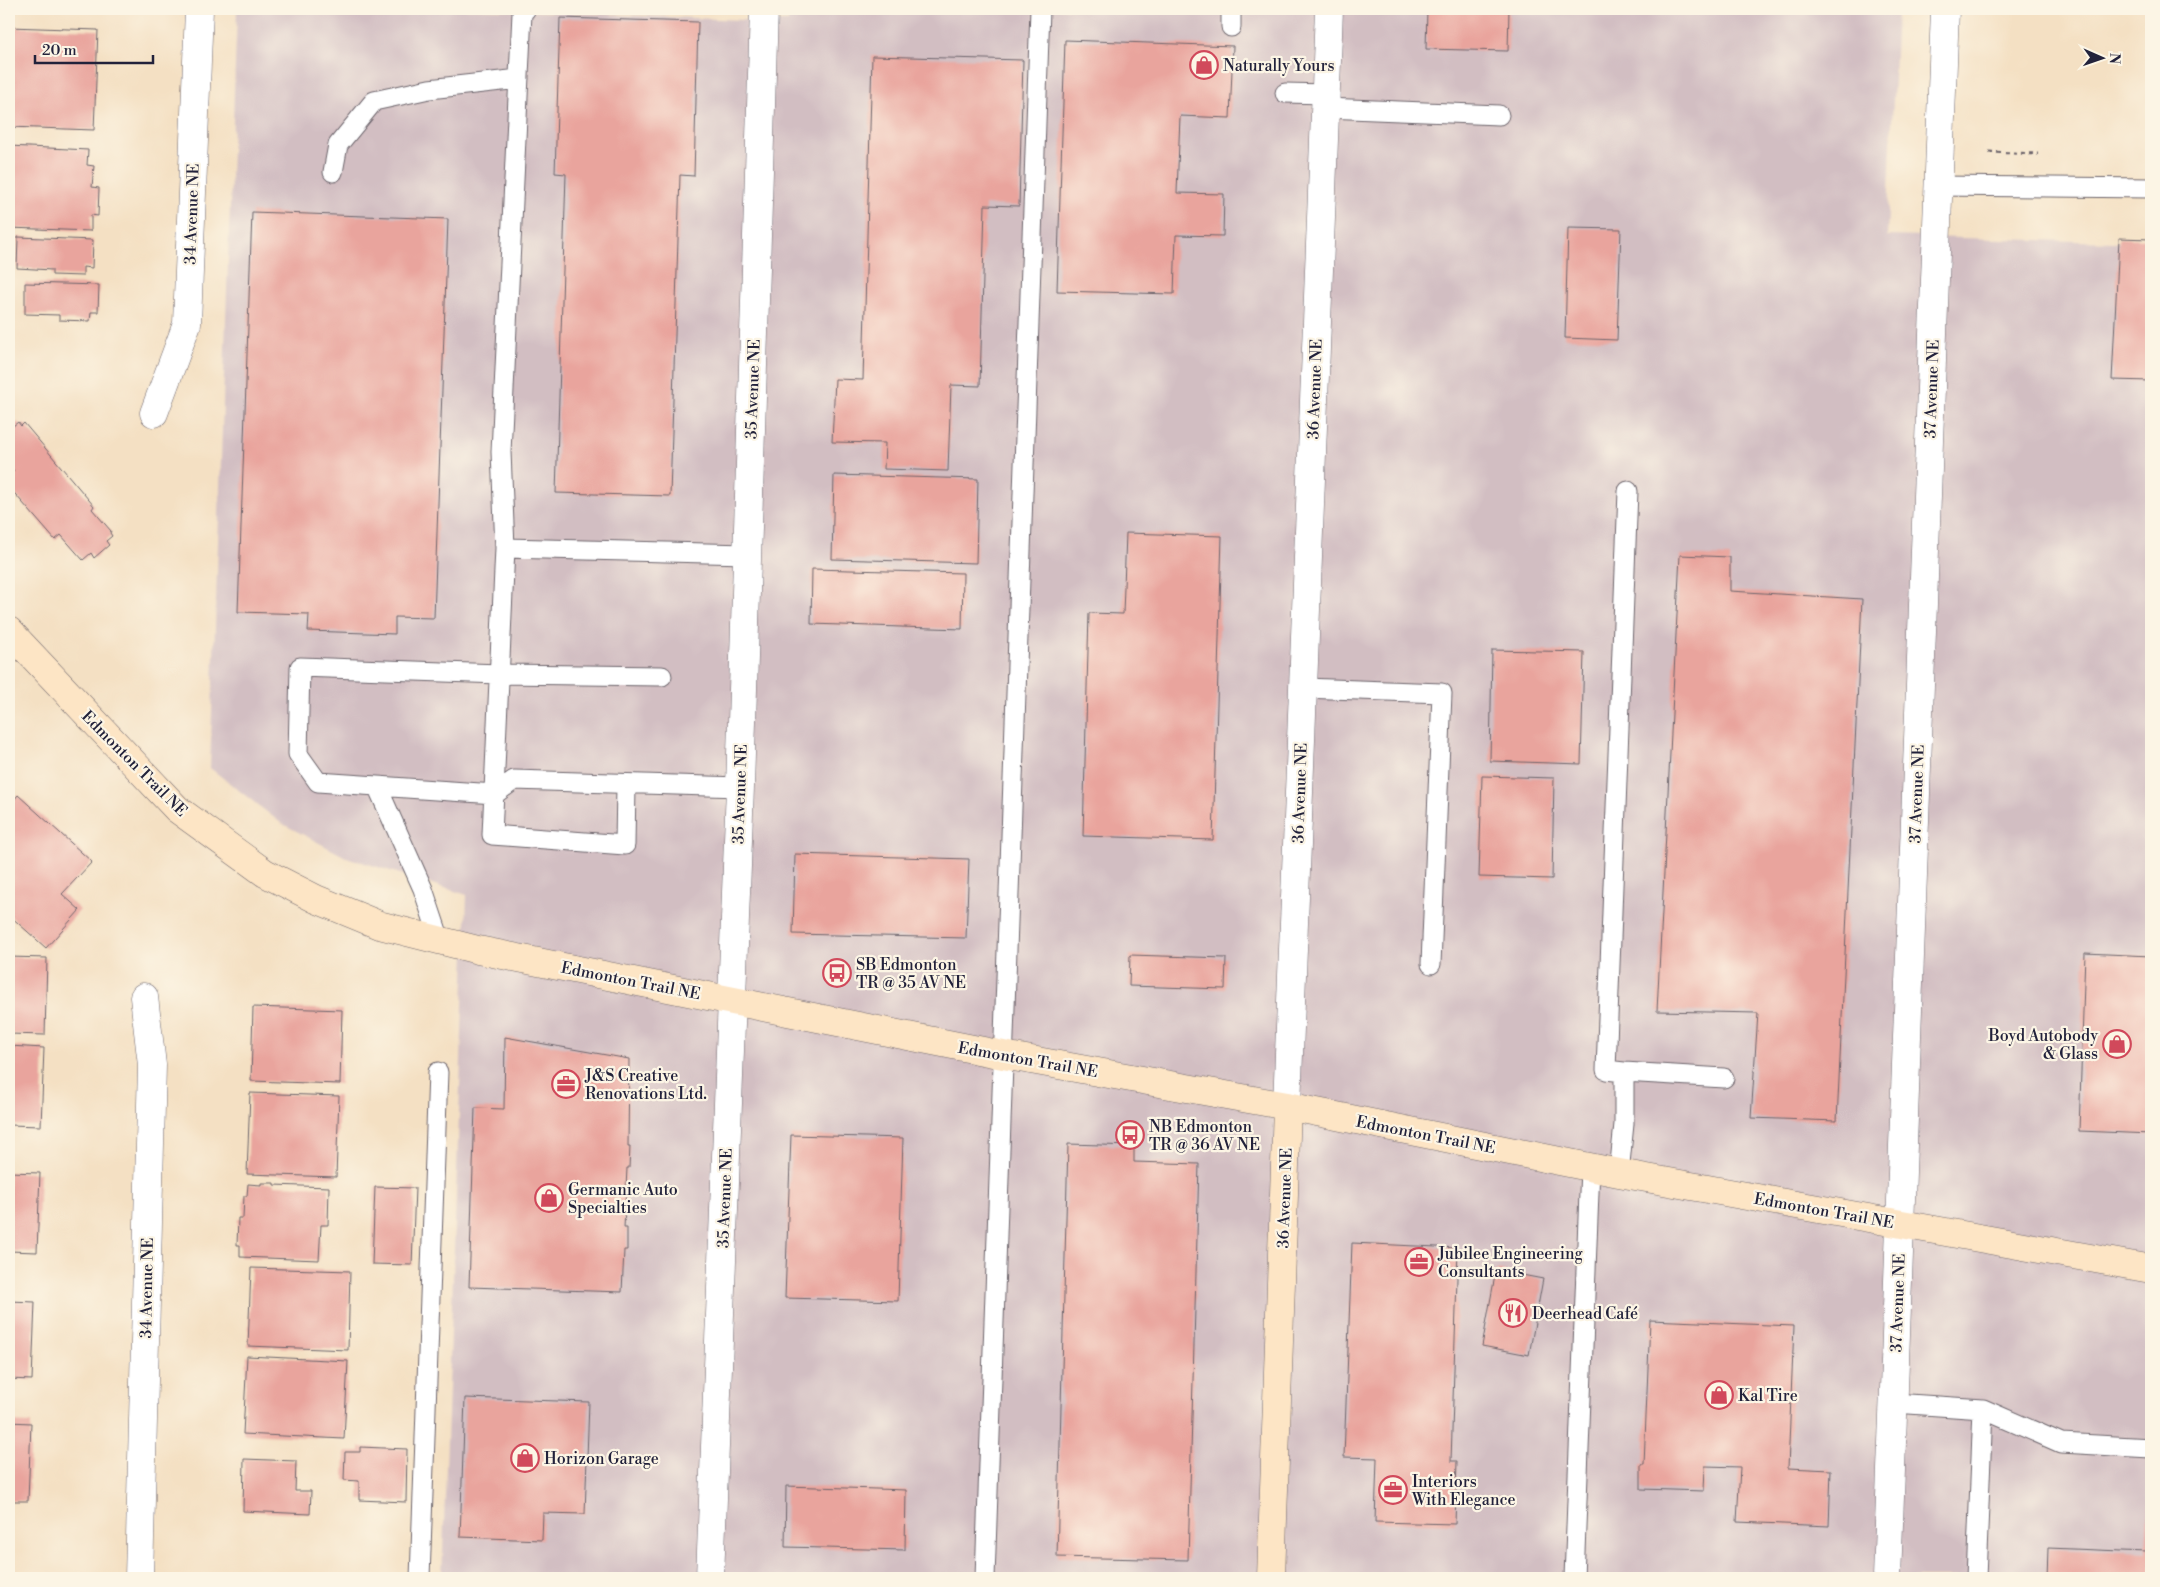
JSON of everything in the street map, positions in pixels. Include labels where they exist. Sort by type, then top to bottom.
[{"type":"main road","name":"Edmonton Trail NE","points":[[9,631],[177,809],[265,873],[316,899],[379,925],[478,950],[1003,1055],[1287,1106],[1590,1167],[2151,1269]]},
{"type":"main road","name":"36 Avenue NE","points":[[1270,1578],[1287,1106]]},
{"type":"street","name":"34 Avenue NE","points":[[154,413],[187,324],[198,9]]},
{"type":"street","name":"35 Avenue NE","points":[[710,1578],[740,787],[764,9]]},
{"type":"street","name":"36 Avenue NE","points":[[1287,1106],[1329,9]]},
{"type":"street","name":"37 Avenue NE","points":[[1887,1578],[1945,9]]},
{"type":"street","name":"34 Avenue NE","points":[[139,1578],[152,1065],[144,997]]},
{"type":"lane","points":[[526,9],[522,13],[501,452],[506,548],[492,835],[625,846],[626,785]]},
{"type":"lane","points":[[985,1578],[1040,9]]},
{"type":"lane","points":[[332,172],[338,145],[374,101],[429,89],[519,79]]},
{"type":"lane","points":[[1284,93],[1325,101],[1499,115]]},
{"type":"lane","points":[[1938,186],[2151,188]]},
{"type":"lane","points":[[1628,491],[1606,1070],[1724,1078]]},
{"type":"lane","points":[[506,548],[747,554]]},
{"type":"lane","points":[[662,676],[500,674],[300,667],[298,754],[318,782],[495,794],[514,780],[626,785],[740,787]]},
{"type":"lane","points":[[1303,688],[1442,694],[1431,964]]},
{"type":"lane","points":[[377,786],[423,889],[440,940]]},
{"type":"lane","points":[[420,1578],[438,1072]]},
{"type":"lane","points":[[1619,1172],[1624,1124],[1624,1072]]},
{"type":"lane","points":[[1574,1578],[1590,1167]]},
{"type":"lane","points":[[1894,1403],[1984,1409],[2061,1443],[2151,1448]]},
{"type":"lane","points":[[1976,1578],[1984,1409]]},
{"type":"shaded area","points":[[237,9],[478,9],[788,22],[789,9],[1897,9],[1887,236],[2151,243],[2151,1578],[442,1578],[467,895],[346,857],[281,823],[210,768]]},
{"type":"building","points":[[1427,9],[1509,9],[1508,51],[1426,49]]},
{"type":"building","points":[[560,18],[698,22],[694,176],[680,175],[670,496],[556,493],[566,174],[555,173]]},
{"type":"building","points":[[9,27],[98,30],[94,130],[9,127]]},
{"type":"building","points":[[1065,40],[1233,46],[1230,118],[1180,116],[1177,193],[1224,194],[1223,236],[1176,235],[1174,294],[1057,291]]},
{"type":"building","points":[[872,56],[1023,60],[1019,206],[985,205],[980,386],[951,385],[948,471],[884,469],[885,443],[832,442],[835,379],[863,380]]},
{"type":"building","points":[[9,146],[88,150],[87,165],[94,166],[92,187],[99,188],[98,216],[91,215],[91,231],[9,228]]},
{"type":"building","points":[[252,212],[448,219],[434,618],[395,617],[395,634],[308,631],[309,614],[238,612]]},
{"type":"building","points":[[1568,228],[1621,229],[1617,340],[1565,338]]},
{"type":"building","points":[[18,237],[93,240],[92,268],[83,267],[83,276],[52,275],[52,270],[17,268]]},
{"type":"building","points":[[2119,238],[2151,239],[2151,381],[2112,380]]},
{"type":"building","points":[[25,283],[99,285],[98,312],[91,312],[90,321],[59,320],[59,315],[25,314]]},
{"type":"building","points":[[18,422],[21,426],[24,423],[94,506],[92,509],[111,531],[112,536],[106,541],[109,545],[94,558],[91,553],[83,560],[61,535],[55,540],[9,487],[9,476],[14,471],[9,465],[9,424],[13,426]]},
{"type":"building","points":[[834,475],[978,479],[976,563],[832,559]]},
{"type":"building","points":[[1126,533],[1222,536],[1213,840],[1083,836],[1089,613],[1123,614]]},
{"type":"building","points":[[1680,555],[1730,557],[1730,591],[1862,599],[1837,1121],[1751,1118],[1758,1013],[1657,1011]]},
{"type":"building","points":[[812,569],[963,573],[962,629],[811,624]]},
{"type":"building","points":[[1492,650],[1584,652],[1581,764],[1490,761]]},
{"type":"building","points":[[1482,776],[1554,778],[1552,879],[1479,877]]},
{"type":"building","points":[[18,795],[92,862],[62,894],[80,910],[46,948],[9,915],[9,806]]},
{"type":"building","points":[[795,854],[969,859],[966,938],[793,934]]},
{"type":"building","name":"Boyd Autobody & Glass","points":[[2085,953],[2151,956],[2151,1134],[2079,1131]]},
{"type":"building","points":[[1130,955],[1226,958],[1225,989],[1129,986]]},
{"type":"building","points":[[9,957],[47,958],[45,1035],[9,1034]]},
{"type":"building","points":[[253,1007],[342,1010],[340,1084],[251,1081]]},
{"type":"building","name":"Germanic Auto Specialties","points":[[505,1037],[629,1059],[628,1146],[630,1146],[624,1228],[627,1228],[627,1250],[624,1250],[622,1292],[469,1287],[475,1108],[504,1109]]},
{"type":"building","points":[[9,1046],[44,1048],[41,1126],[9,1125]]},
{"type":"building","points":[[250,1093],[339,1096],[336,1177],[247,1174]]},
{"type":"building","points":[[791,1135],[903,1138],[898,1301],[785,1298]]},
{"type":"building","points":[[1068,1144],[1134,1146],[1134,1162],[1199,1164],[1188,1560],[1057,1557]]},
{"type":"building","points":[[9,1172],[40,1173],[37,1252],[9,1251]]},
{"type":"building","points":[[261,1183],[329,1187],[328,1225],[321,1225],[319,1260],[240,1257],[240,1245],[237,1245],[238,1218],[243,1218],[244,1196],[247,1196],[248,1184],[261,1185]]},
{"type":"building","points":[[375,1187],[415,1188],[412,1265],[372,1264]]},
{"type":"building","points":[[1352,1243],[1458,1248],[1451,1461],[1457,1461],[1455,1524],[1375,1522],[1377,1458],[1344,1457]]},
{"type":"building","points":[[251,1268],[350,1271],[348,1350],[248,1346]]},
{"type":"building","name":"Deerhead Café","points":[[1496,1270],[1543,1279],[1529,1355],[1482,1346]]},
{"type":"building","points":[[9,1301],[35,1302],[32,1380],[9,1379]]},
{"type":"building","name":"Kal Tire","points":[[1650,1320],[1794,1326],[1788,1468],[1831,1470],[1829,1526],[1737,1522],[1740,1467],[1705,1466],[1704,1491],[1641,1489],[1641,1464],[1644,1464]]},
{"type":"building","points":[[247,1356],[348,1361],[344,1439],[243,1434]]},
{"type":"building","name":"Horizon Garage","points":[[465,1398],[589,1402],[585,1514],[543,1513],[542,1540],[460,1537]]},
{"type":"building","points":[[9,1422],[31,1423],[28,1501],[9,1501]]},
{"type":"building","points":[[360,1447],[407,1449],[406,1502],[359,1500],[359,1481],[344,1480],[345,1452],[360,1452]]},
{"type":"building","points":[[244,1459],[296,1461],[295,1491],[311,1491],[310,1514],[243,1511]]},
{"type":"building","points":[[786,1486],[906,1490],[905,1550],[785,1547]]},
{"type":"building","points":[[2149,1490],[2151,1490],[2151,1578],[2047,1578],[2048,1548],[2146,1552]]},
{"type":"place","name":"Naturally Yours","points":[[1204,65]]},
{"type":"place","name":"SB Edmonton TR @ 35 AV NE","points":[[837,973]]},
{"type":"place","name":"Boyd Autobody & Glass","points":[[2117,1044]]},
{"type":"place","name":"J&S Creative Renovations Ltd.","points":[[566,1084]]},
{"type":"place","name":"NB Edmonton TR @ 36 AV NE","points":[[1130,1135]]},
{"type":"place","name":"Germanic Auto Specialties","points":[[549,1198]]},
{"type":"place","name":"Jubilee Engineering Consultants","points":[[1419,1262]]},
{"type":"place","name":"Deerhead Café","points":[[1513,1313]]},
{"type":"place","name":"Kal Tire","points":[[1719,1395]]},
{"type":"place","name":"Horizon Garage","points":[[525,1458]]},
{"type":"place","name":"Interiors With Elegance","points":[[1393,1490]]}]
